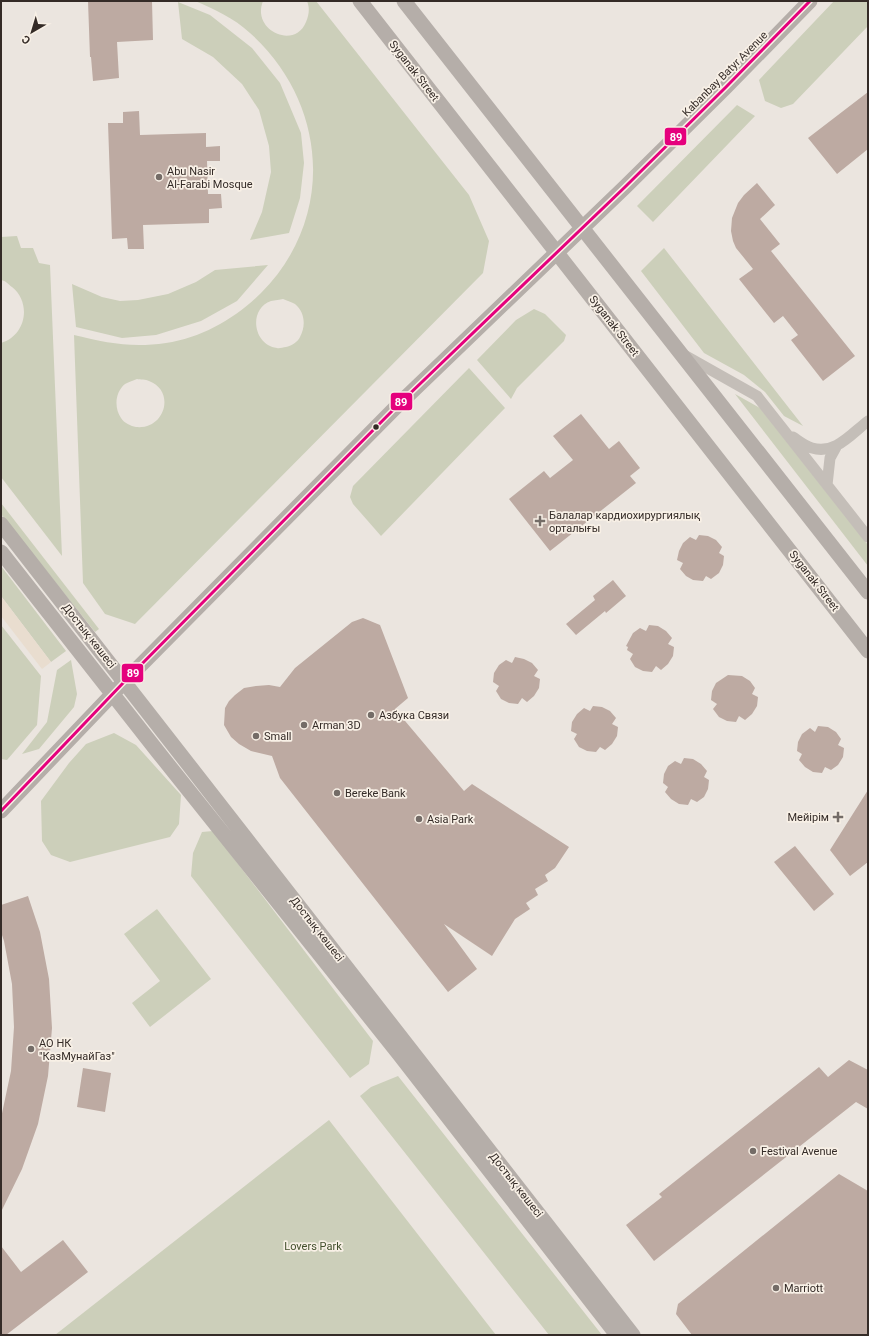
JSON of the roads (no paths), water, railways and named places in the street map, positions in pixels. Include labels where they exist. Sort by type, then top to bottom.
[{"type":"main road","name":"Syganak Street","points":[[360,1],[868,651]]},
{"type":"main road","points":[[404,1],[868,592]]},
{"type":"main road","name":"Kabanbay Batyr Avenue","points":[[625,187],[646,154],[796,1]]},
{"type":"main road","name":"Kabanbay Batyr Avenue","points":[[1,811],[112,694],[398,405],[625,187],[810,1]]},
{"type":"main road","name":"Достық көшесі","points":[[1,524],[633,1335]]},
{"type":"main road","name":"Достық көшесі","points":[[1,552],[404,1061],[617,1335]]},
{"type":"street","points":[[680,353],[757,396],[868,537]]},
{"type":"street","points":[[827,485],[830,458],[840,444],[868,422]]},
{"type":"street","points":[[787,433],[811,448],[825,450],[840,444]]},
{"type":"place","name":"Abu Nasir Al-Farabi Mosque","points":[[159,177]]},
{"type":"place","name":"Балалар кардиохирургиялық орталығы","points":[[540,521]]},
{"type":"place","name":"Азбука Связи","points":[[371,715]]},
{"type":"place","name":"Arman 3D","points":[[304,725]]},
{"type":"place","name":"Small","points":[[256,736]]},
{"type":"place","name":"Bereke Bank","points":[[337,793]]},
{"type":"place","name":"Мейірім","points":[[838,817]]},
{"type":"place","name":"Asia Park","points":[[419,819]]},
{"type":"place","name":"АО НК \"КазМунайГаз\"","points":[[31,1049]]},
{"type":"place","name":"Festival Avenue","points":[[753,1151]]},
{"type":"place","name":"Marriott","points":[[776,1288]]},
{"type":"park label","name":"Lovers Park","points":[[313,1246]]}]
